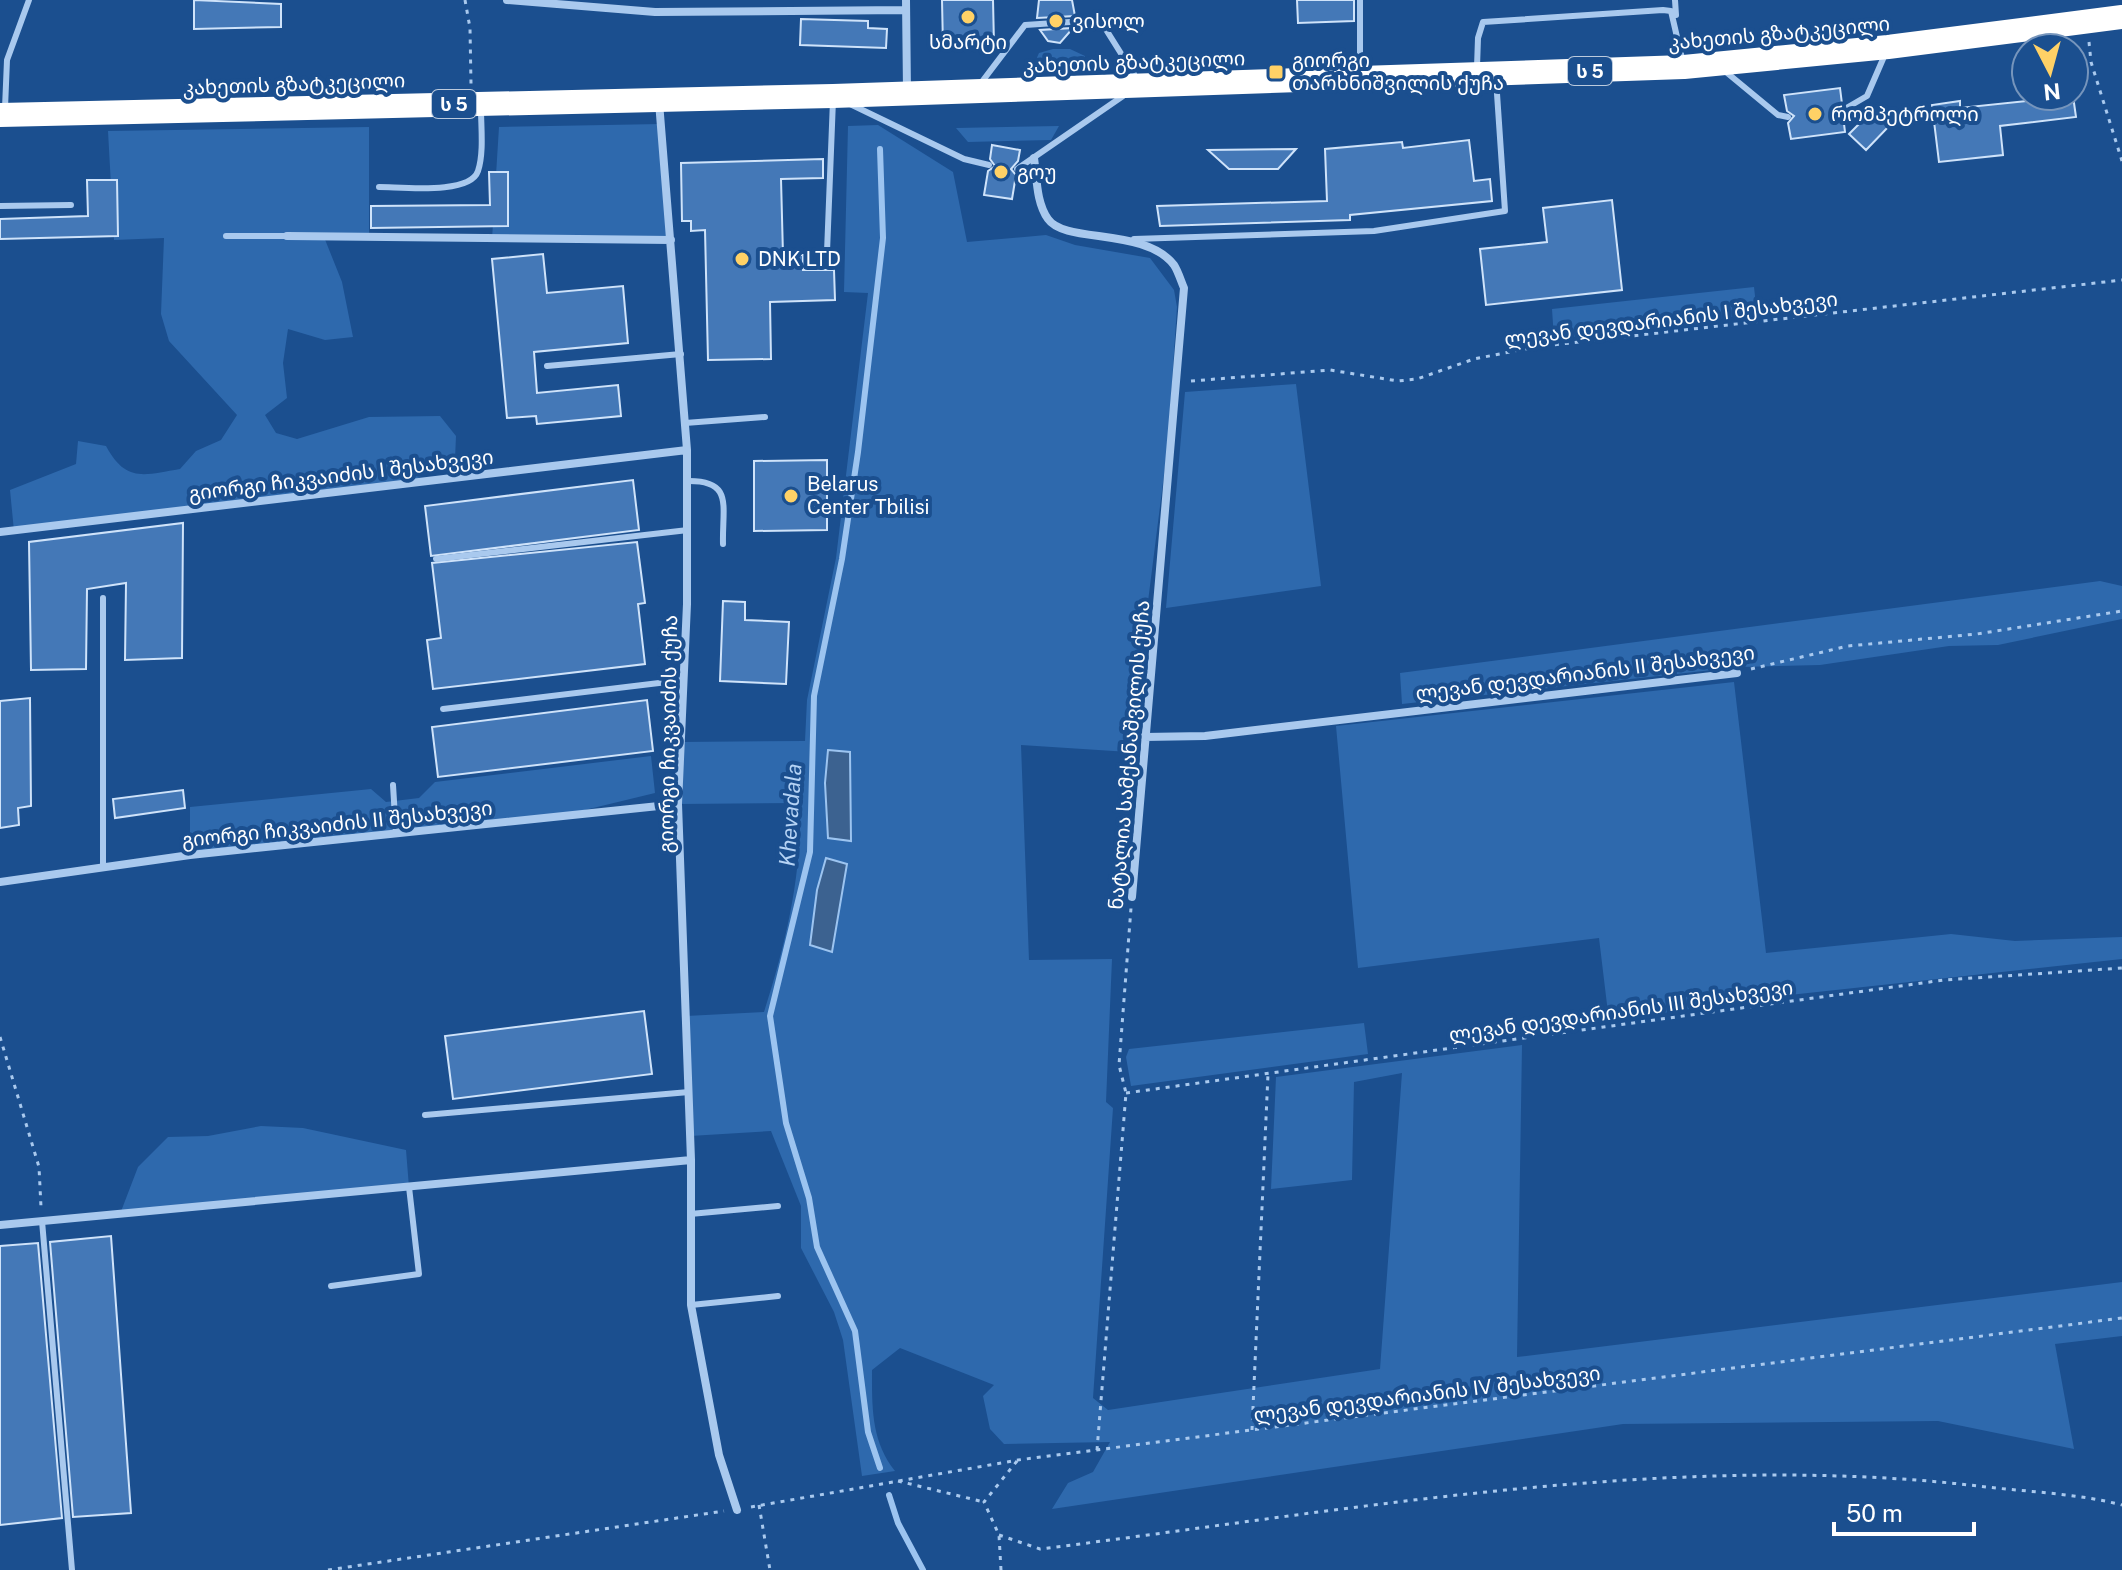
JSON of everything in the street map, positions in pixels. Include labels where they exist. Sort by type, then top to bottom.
[{"type":"highway","name":"კახეთის გზატკეცილი","points":[[2,115],[833,96],[1684,67],[1888,47],[2122,17]]},
{"type":"street","points":[[507,0],[655,12],[906,5],[907,92]]},
{"type":"street","name":"გიორგი ჩიკვაიძის ქუჩა","points":[[658,98],[687,450],[688,530],[678,804],[691,1160],[691,1305],[716,1440],[737,1510]]},
{"type":"street","name":"ნატალია სამქანაშვილის ქუჩა","points":[[1034,158],[1040,202],[1049,222],[1063,229],[1134,239],[1173,263],[1184,288],[1179,382],[1144,737],[1132,897]]},
{"type":"street","points":[[287,236],[671,240]]},
{"type":"street","name":"გიორგი ჩიკვაიძის I შესახვევი","points":[[0,532],[687,450]]},
{"type":"street","name":"ლევან დევდარიანის II შესახვევი","points":[[1144,737],[1205,736],[1737,673]]},
{"type":"street","name":"გიორგი ჩიკვაიძის II შესახვევი","points":[[0,882],[396,834],[678,804]]},
{"type":"street","points":[[0,1225],[691,1160]]},
{"type":"lane","points":[[2,115],[7,60],[29,0]]},
{"type":"lane","points":[[1360,0],[1360,79]]},
{"type":"lane","points":[[1675,0],[1684,67]]},
{"type":"lane","points":[[1134,239],[1374,231],[1505,211],[1478,38],[1483,22],[1663,10],[1671,11],[1676,18]]},
{"type":"lane","points":[[975,91],[1025,25],[1100,20],[1140,84],[1017,169]]},
{"type":"lane","points":[[1843,110],[1867,96],[1888,47]]},
{"type":"lane","points":[[1717,64],[1778,115],[1788,117]]},
{"type":"lane","points":[[827,252],[833,96],[964,159],[989,165]]},
{"type":"lane","points":[[379,187],[461,186],[474,179],[480,168],[476,103]]},
{"type":"lane","points":[[0,206],[71,205]]},
{"type":"lane","points":[[226,236],[287,236]]},
{"type":"lane","points":[[547,366],[681,354]]},
{"type":"lane","points":[[685,423],[765,417]]},
{"type":"lane","points":[[687,481],[710,481],[717,486],[722,495],[723,544]]},
{"type":"lane","points":[[436,559],[688,530]]},
{"type":"lane","points":[[103,598],[103,868]]},
{"type":"lane","points":[[443,709],[684,680]]},
{"type":"lane","points":[[393,785],[396,834]]},
{"type":"lane","points":[[425,1115],[689,1092]]},
{"type":"lane","points":[[331,1286],[419,1274],[409,1187]]},
{"type":"lane","points":[[690,1214],[778,1206]]},
{"type":"lane","points":[[42,1221],[72,1570]]},
{"type":"lane","points":[[691,1305],[778,1296]]},
{"type":"path","points":[[465,0],[476,103]]},
{"type":"path","points":[[2086,22],[2091,62],[2122,161]]},
{"type":"path","name":"ლევან დევდარიანის I შესახვევი","points":[[1179,382],[1330,370],[1408,380],[1474,359],[1535,347],[2122,280]]},
{"type":"path","name":"ლევან დევდარიანის II შესახვევი","points":[[1737,673],[1848,646],[1977,634],[2122,611]]},
{"type":"path","name":"ნატალია სამქანაშვილის ქუჩა","points":[[1097,1450],[1126,1093],[1119,1065],[1132,897]]},
{"type":"path","name":"ლევან დევდარიანის III შესახვევი","points":[[1126,1093],[1944,980],[2122,968]]},
{"type":"path","points":[[0,1037],[39,1167],[42,1221]]},
{"type":"path","points":[[1252,1430],[1268,1074]]},
{"type":"path","name":"ლევან დევდარიანის IV შესახვევი","points":[[328,1570],[737,1510],[1018,1460],[2122,1318]]},
{"type":"path","points":[[984,1502],[1018,1460]]},
{"type":"path","points":[[999,1535],[1040,1549],[1442,1499],[1678,1476],[1885,1475],[2122,1505]]},
{"type":"path","points":[[896,1480],[984,1502]]},
{"type":"path","points":[[984,1502],[999,1535],[1001,1570]]},
{"type":"path","points":[[759,1505],[770,1570]]},
{"type":"shaded area","points":[[1070,49],[1085,56],[1085,60],[1035,62],[1039,53]]},
{"type":"shaded area","points":[[661,124],[671,240],[492,239],[499,127]]},
{"type":"shaded area","points":[[878,125],[953,172],[967,242],[1046,235],[1075,245],[1150,258],[1174,290],[1177,307],[1168,443],[1129,752],[1021,745],[1029,960],[1112,959],[1106,1102],[1113,1108],[1093,1398],[1108,1410],[1380,1369],[1402,1073],[1354,1082],[1352,1180],[1271,1189],[1276,1077],[1522,1045],[1517,1357],[2122,1282],[2122,1336],[2055,1344],[2074,1449],[1938,1421],[1623,1424],[1052,1509],[1068,1483],[1093,1472],[1110,1442],[1004,1444],[990,1429],[983,1396],[994,1385],[900,1348],[872,1370],[877,1436],[895,1471],[862,1476],[843,1340],[834,1312],[801,1248],[801,1206],[771,1131],[690,1136],[686,1016],[764,1012],[791,909],[798,856],[800,803],[678,804],[681,742],[805,741],[807,700],[836,558],[868,293],[844,292],[848,126]]},
{"type":"shaded area","points":[[1059,126],[1051,140],[968,142],[956,128]]},
{"type":"shaded area","points":[[369,127],[369,237],[324,237],[342,282],[353,337],[325,340],[288,329],[283,363],[287,398],[265,415],[276,433],[297,439],[369,417],[440,416],[456,436],[455,459],[408,483],[14,531],[10,490],[76,464],[78,441],[106,446],[113,458],[129,471],[137,474],[156,473],[180,469],[196,451],[221,440],[237,415],[169,341],[161,314],[164,238],[114,240],[108,131]]},
{"type":"shaded area","points":[[1754,287],[1757,314],[1554,339],[1552,309]]},
{"type":"shaded area","points":[[1296,384],[1321,586],[1166,608],[1185,392]]},
{"type":"shaded area","points":[[2100,581],[2122,586],[2122,619],[1998,645],[1949,646],[1820,665],[1740,667],[1402,704],[1400,673]]},
{"type":"shaded area","points":[[1734,682],[1766,953],[1951,934],[2015,941],[2122,937],[2122,959],[1770,997],[1609,1021],[1599,938],[1358,968],[1336,726]]},
{"type":"shaded area","points":[[828,750],[850,752],[851,841],[828,838],[825,783]]},
{"type":"shaded area","points":[[651,756],[655,793],[560,816],[190,855],[190,807],[371,789],[386,802],[419,798],[435,782]]},
{"type":"shaded area","points":[[826,858],[847,864],[832,952],[810,945],[817,890]]},
{"type":"shaded area","points":[[1364,1023],[1368,1054],[1131,1086],[1126,1057],[1129,1049]]},
{"type":"shaded area","points":[[261,1126],[303,1128],[406,1150],[409,1187],[120,1214],[138,1167],[168,1137],[208,1136]]},
{"type":"building","points":[[194,0],[281,4],[281,27],[194,29]]},
{"type":"building","name":"სმარტი","points":[[942,0],[993,0],[994,45],[943,47]]},
{"type":"building","points":[[1039,0],[1072,0],[1075,16],[1037,18]]},
{"type":"building","points":[[1297,0],[1354,0],[1354,21],[1298,23]]},
{"type":"building","points":[[801,19],[868,21],[868,28],[887,29],[886,48],[800,45]]},
{"type":"building","points":[[1073,28],[1060,43],[1048,41],[1040,30]]},
{"type":"building","name":"რომპეტროლი","points":[[1840,88],[1842,104],[1837,111],[1843,116],[1845,132],[1791,139],[1788,123],[1794,116],[1787,111],[1784,95]]},
{"type":"building","points":[[1960,101],[1960,108],[2010,103],[2010,112],[2075,112],[2076,117],[2000,126],[2003,155],[1939,162],[1932,105]]},
{"type":"building","points":[[1875,108],[1891,124],[1866,150],[1849,134]]},
{"type":"building","points":[[1469,140],[1474,181],[1490,179],[1492,201],[1350,215],[1350,220],[1160,226],[1157,206],[1327,201],[1325,149],[1402,142],[1403,148]]},
{"type":"building","points":[[992,145],[1020,150],[1018,161],[1011,169],[1016,175],[1012,199],[984,195],[988,171],[995,166],[990,159]]},
{"type":"building","points":[[1296,149],[1278,169],[1229,169],[1208,150]]},
{"type":"building","points":[[823,159],[823,178],[781,179],[783,255],[803,255],[803,270],[834,270],[835,300],[770,302],[771,359],[708,360],[705,230],[691,231],[691,221],[682,221],[681,163]]},
{"type":"building","points":[[489,172],[508,172],[508,226],[371,228],[371,206],[490,205]]},
{"type":"building","points":[[87,180],[117,180],[118,236],[0,239],[0,219],[88,216]]},
{"type":"building","points":[[1612,200],[1622,290],[1486,305],[1480,249],[1547,242],[1543,208]]},
{"type":"building","points":[[543,254],[547,293],[623,286],[628,343],[534,352],[537,393],[618,385],[621,416],[537,424],[536,416],[507,418],[492,259]]},
{"type":"building","name":"Belarus Center Tbilisi","points":[[827,460],[827,530],[754,531],[754,461]]},
{"type":"building","points":[[633,480],[639,530],[431,556],[425,506]]},
{"type":"building","points":[[183,523],[182,658],[125,660],[126,583],[87,589],[86,669],[31,670],[29,542]]},
{"type":"building","points":[[637,542],[645,603],[638,604],[645,664],[433,689],[427,640],[441,638],[432,563]]},
{"type":"building","points":[[723,601],[745,602],[745,620],[789,622],[786,684],[720,681]]},
{"type":"building","points":[[30,698],[31,806],[18,808],[19,825],[0,828],[0,701]]},
{"type":"building","points":[[647,700],[653,751],[438,777],[432,727]]},
{"type":"building","points":[[183,790],[185,808],[115,818],[113,799]]},
{"type":"building","points":[[644,1011],[652,1074],[453,1099],[445,1036]]},
{"type":"building","points":[[111,1236],[131,1513],[73,1517],[50,1242]]},
{"type":"building","points":[[38,1243],[62,1518],[0,1525],[0,1246]]},
{"type":"waterway","name":"Khevadala","points":[[880,149],[883,238],[842,559],[814,696],[810,852],[770,1016],[786,1123],[809,1198],[817,1247],[855,1331],[868,1432],[880,1468]]},
{"type":"waterway","name":"Khevadala","points":[[889,1495],[898,1523],[923,1570]]},
{"type":"place","name":"სმარტი","points":[[968,17]]},
{"type":"place","name":"ვისოლ","points":[[1056,21]]},
{"type":"place","name":"გიორგი თარხნიშვილის ქუჩა","points":[[1276,72]]},
{"type":"place","name":"რომპეტროლი","points":[[1815,114]]},
{"type":"place","name":"გოუ","points":[[1001,172]]},
{"type":"place","name":"DNK LTD","points":[[742,259]]},
{"type":"place","name":"Belarus Center Tbilisi","points":[[791,496]]}]
